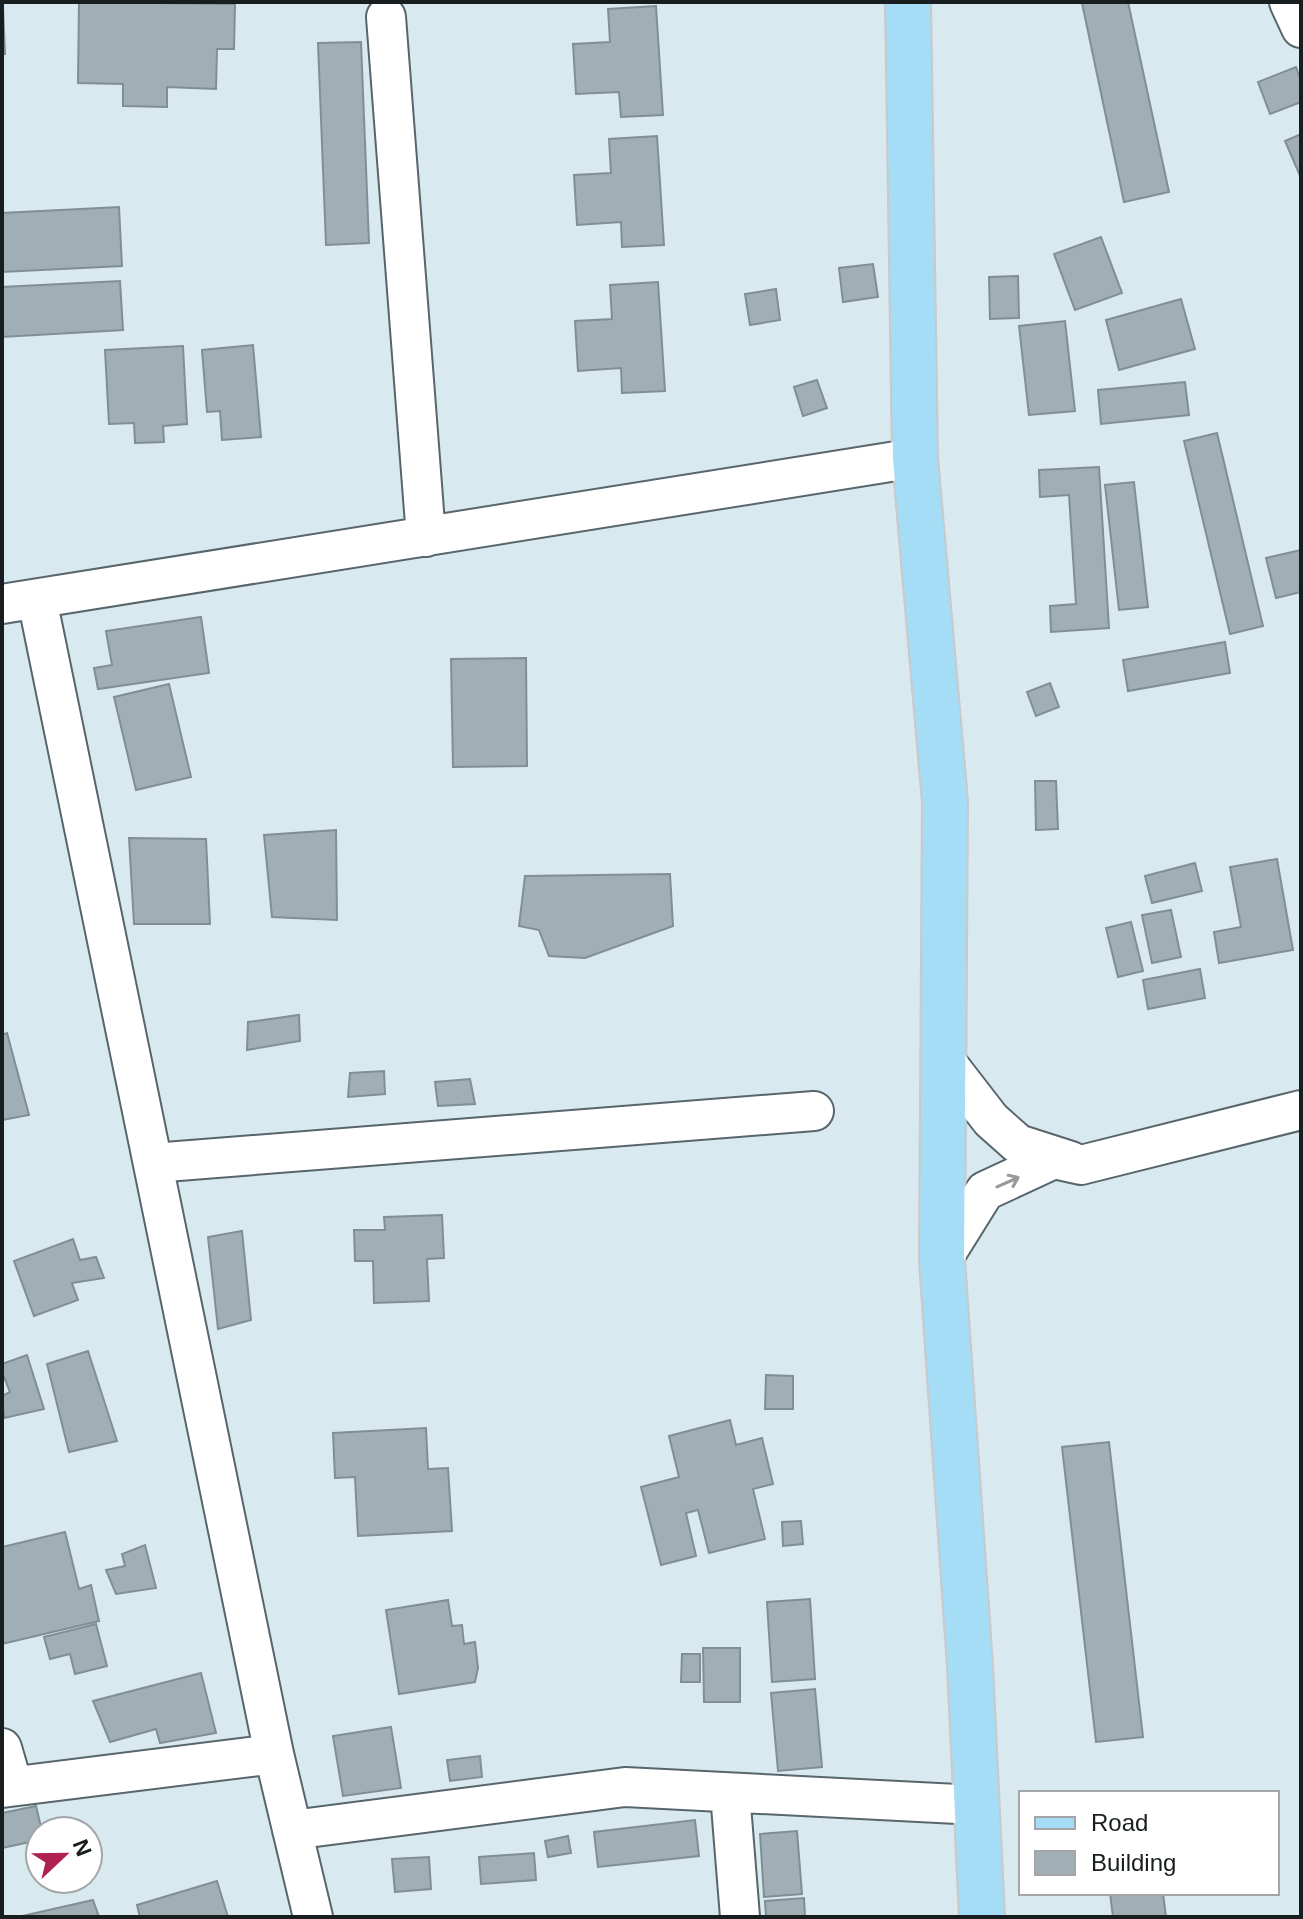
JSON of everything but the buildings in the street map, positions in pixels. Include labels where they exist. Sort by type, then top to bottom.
[{"type":"main road","points":[[908,2],[915,458],[945,802],[942,1260],[982,1917]]},
{"type":"street","points":[[1289,2],[1301,28]]},
{"type":"street","points":[[386,17],[426,537]]},
{"type":"street","points":[[313,1917],[274,1754],[153,1163],[20,602],[915,458]]},
{"type":"street","points":[[943,1058],[991,1120],[1018,1144],[1081,1165]]},
{"type":"street","points":[[942,1260],[985,1191],[1054,1159],[1081,1165],[1301,1110]]},
{"type":"street","points":[[153,1163],[814,1111]]},
{"type":"street","points":[[2,1748],[7,1787],[274,1754]]},
{"type":"street","points":[[292,1830],[625,1787],[977,1805]]},
{"type":"street","points":[[730,1793],[740,1917]]}]
